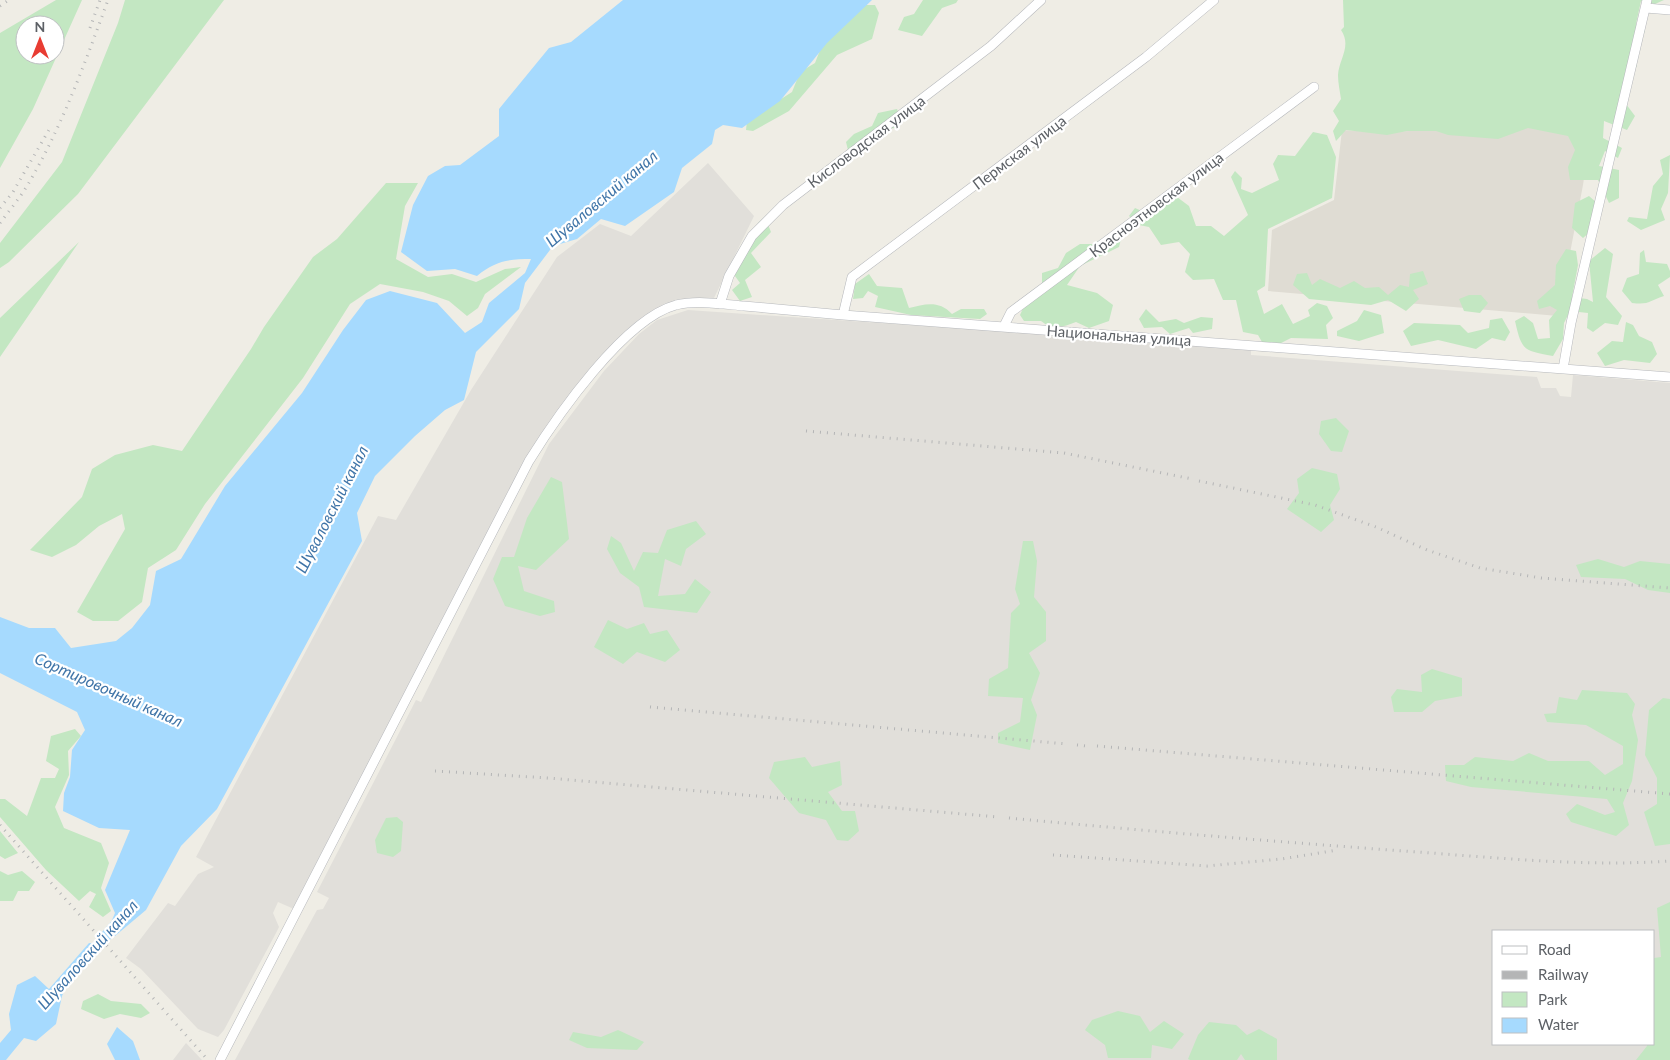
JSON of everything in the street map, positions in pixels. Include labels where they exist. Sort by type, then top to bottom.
[{"type":"street","name":"Кисловодская улица","points":[[720,304],[729,276],[752,236],[783,205],[990,46],[1040,0]]},
{"type":"street","name":"Пермская улица","points":[[843,315],[852,277],[1146,57],[1214,0]]},
{"type":"street","points":[[1563,368],[1571,322],[1647,4],[1670,10]]},
{"type":"street","name":"Красноэтновская улица","points":[[1004,326],[1011,312],[1314,87]]},
{"type":"street","name":"Национальная улица","points":[[220,1060],[529,461],[562,411],[598,366],[643,322],[658,313],[676,305],[720,304],[843,315],[1670,377]]},
{"type":"shaded area","points":[[1592,123],[1583,185],[1558,316],[1268,291],[1272,230],[1334,200],[1342,130],[1373,132],[1448,130]]},
{"type":"shaded area","points":[[708,163],[754,216],[714,298],[680,299],[656,309],[637,323],[527,457],[294,909],[278,902],[273,913],[279,927],[224,1030],[218,1037],[198,1029],[141,969],[126,958],[168,903],[175,906],[198,874],[214,867],[196,857],[378,516],[396,520],[471,390],[557,257],[600,224],[631,236]]},
{"type":"shaded area","points":[[688,310],[1251,348],[1251,355],[1537,377],[1541,388],[1556,388],[1560,396],[1571,397],[1573,375],[1670,383],[1670,1060],[235,1060],[317,910],[323,909],[329,898],[317,892],[416,700],[421,702],[549,444],[604,371],[639,334],[657,320]]},
{"type":"shaded area","points":[[186,1043],[202,1060],[173,1060]]},
{"type":"green space","points":[[56,0],[82,0],[65,38],[65,15],[31,15]]},
{"type":"green space","points":[[125,0],[224,0],[78,194],[9,262],[0,268],[0,243],[62,162],[118,23]]},
{"type":"green space","points":[[923,0],[958,0],[956,3],[942,8],[922,36],[898,30],[904,17],[914,14]]},
{"type":"green space","points":[[1343,0],[1664,0],[1655,4],[1641,1],[1636,24],[1645,31],[1633,51],[1637,65],[1623,100],[1635,116],[1627,130],[1604,121],[1603,138],[1622,148],[1618,158],[1605,151],[1599,166],[1619,170],[1619,198],[1609,203],[1598,180],[1570,180],[1568,167],[1575,150],[1568,136],[1528,128],[1498,139],[1448,135],[1436,131],[1407,131],[1387,135],[1346,130],[1336,141],[1333,131],[1339,121],[1333,111],[1341,99],[1338,75],[1345,47],[1344,36],[1341,30],[1344,27]]},
{"type":"green space","points":[[865,5],[875,5],[879,13],[872,39],[837,55],[789,111],[753,131],[746,130],[747,121],[792,92],[800,72],[815,63],[822,45]]},
{"type":"green space","points":[[15,24],[15,65],[53,65],[33,109],[0,168],[0,33]]},
{"type":"green space","points":[[897,109],[901,119],[895,128],[873,130],[870,147],[860,155],[848,150],[846,142],[854,134],[872,126],[878,113]]},
{"type":"green space","points":[[1313,132],[1327,135],[1336,157],[1332,198],[1268,229],[1265,286],[1257,291],[1264,314],[1282,304],[1293,324],[1310,316],[1308,310],[1317,303],[1327,306],[1333,318],[1326,325],[1328,339],[1291,338],[1281,343],[1262,342],[1258,335],[1243,332],[1236,300],[1223,300],[1214,279],[1193,280],[1185,272],[1190,254],[1179,242],[1161,245],[1149,227],[1139,225],[1129,216],[1135,208],[1153,216],[1161,196],[1169,191],[1189,206],[1196,226],[1211,226],[1224,236],[1248,215],[1231,177],[1235,171],[1242,178],[1241,189],[1252,193],[1279,180],[1273,164],[1278,155],[1295,156]]},
{"type":"green space","points":[[1670,155],[1668,193],[1661,209],[1665,220],[1641,230],[1627,221],[1629,217],[1647,219],[1653,186],[1663,174],[1660,160]]},
{"type":"green space","points":[[386,183],[418,183],[405,206],[396,259],[428,277],[452,274],[476,282],[505,269],[521,267],[485,294],[478,308],[467,316],[449,301],[423,292],[380,284],[350,304],[303,378],[205,504],[176,550],[148,568],[142,602],[118,621],[93,621],[77,612],[125,529],[122,514],[99,526],[76,545],[52,557],[30,550],[82,497],[92,469],[115,455],[153,445],[182,451],[313,257],[337,239]]},
{"type":"green space","points":[[1589,196],[1597,203],[1591,231],[1583,238],[1572,228],[1575,203]]},
{"type":"green space","points":[[765,217],[771,232],[751,253],[761,267],[745,280],[752,297],[740,301],[732,290],[740,283],[730,269],[756,235],[758,223]]},
{"type":"green space","points":[[1111,234],[1121,239],[1119,247],[1080,266],[1067,285],[1097,293],[1113,305],[1109,321],[1089,328],[1076,322],[1054,327],[1041,321],[1024,321],[1020,315],[1031,291],[1042,284],[1042,273],[1058,268],[1066,253],[1080,244],[1093,244]]},
{"type":"green space","points":[[79,242],[0,357],[0,318]]},
{"type":"green space","points":[[1605,248],[1613,254],[1606,297],[1622,316],[1618,325],[1605,323],[1593,332],[1587,328],[1588,313],[1570,311],[1564,323],[1563,339],[1553,356],[1526,348],[1522,344],[1515,321],[1524,316],[1533,323],[1538,339],[1550,338],[1549,320],[1557,310],[1550,306],[1539,309],[1537,301],[1555,285],[1556,265],[1566,249],[1576,251],[1578,265],[1572,297],[1587,299],[1593,302],[1589,261]]},
{"type":"green space","points":[[1644,250],[1646,262],[1667,264],[1670,277],[1658,285],[1664,296],[1646,303],[1632,303],[1622,291],[1627,278],[1639,274],[1640,253]]},
{"type":"green space","points":[[1423,271],[1428,284],[1413,290],[1419,299],[1406,311],[1388,300],[1371,305],[1309,299],[1293,285],[1297,274],[1307,273],[1312,285],[1320,279],[1340,288],[1354,281],[1365,288],[1379,287],[1388,295],[1400,285],[1409,287],[1410,274]]},
{"type":"green space","points":[[869,274],[877,286],[902,288],[909,308],[932,304],[942,307],[952,314],[961,309],[984,309],[987,314],[980,319],[911,315],[875,307],[878,296],[868,291],[863,298],[853,299],[855,284]]},
{"type":"green space","points":[[1469,295],[1481,295],[1488,303],[1480,313],[1464,311],[1459,299]]},
{"type":"green space","points":[[1146,309],[1159,322],[1176,319],[1184,323],[1201,317],[1213,318],[1212,329],[1193,333],[1189,328],[1170,334],[1162,327],[1144,328],[1139,319]]},
{"type":"green space","points":[[1364,310],[1381,315],[1384,333],[1359,341],[1337,336],[1337,331],[1357,321]]},
{"type":"green space","points":[[1502,318],[1510,332],[1505,341],[1492,338],[1476,349],[1438,340],[1411,346],[1403,331],[1414,323],[1460,325],[1468,333],[1489,328],[1490,320]]},
{"type":"green space","points":[[1626,322],[1633,325],[1639,336],[1652,342],[1657,354],[1650,363],[1624,360],[1605,366],[1597,353],[1612,341],[1623,342]]},
{"type":"green space","points":[[1336,418],[1349,431],[1342,452],[1331,451],[1319,434],[1321,421]]},
{"type":"green space","points":[[1312,468],[1337,474],[1340,489],[1330,505],[1334,520],[1321,532],[1287,509],[1299,493],[1297,479]]},
{"type":"green space","points":[[551,477],[562,482],[569,539],[536,570],[518,566],[524,591],[554,601],[555,612],[540,616],[505,606],[493,579],[502,557],[514,557],[527,518]]},
{"type":"green space","points":[[696,521],[706,534],[686,549],[681,566],[665,559],[658,596],[685,594],[695,579],[711,592],[697,613],[644,607],[639,587],[620,573],[607,549],[611,536],[621,543],[634,571],[643,552],[658,553],[667,530]]},
{"type":"green space","points":[[1023,541],[1033,541],[1037,561],[1034,597],[1046,612],[1046,641],[1029,653],[1040,673],[1031,700],[1037,715],[1030,750],[998,743],[998,733],[1020,722],[1023,698],[988,696],[989,679],[1008,668],[1011,613],[1020,604],[1015,589]]},
{"type":"green space","points":[[1598,559],[1624,567],[1640,561],[1670,564],[1670,593],[1648,590],[1625,579],[1581,577],[1576,565]]},
{"type":"green space","points":[[608,620],[627,629],[644,623],[650,634],[667,630],[680,650],[665,662],[637,652],[623,664],[594,647]]},
{"type":"green space","points":[[1432,669],[1462,678],[1462,696],[1435,701],[1422,712],[1394,712],[1391,697],[1397,689],[1422,692],[1421,675]]},
{"type":"green space","points":[[1582,690],[1627,693],[1635,704],[1632,715],[1638,740],[1632,781],[1623,803],[1629,825],[1616,836],[1571,822],[1566,814],[1577,804],[1605,815],[1615,812],[1607,799],[1471,787],[1446,781],[1445,765],[1464,765],[1475,757],[1513,761],[1529,753],[1548,761],[1589,761],[1605,775],[1623,764],[1623,746],[1586,725],[1547,722],[1544,714],[1556,713],[1559,697],[1577,700]]},
{"type":"green space","points":[[1663,698],[1670,699],[1670,844],[1655,846],[1644,812],[1657,804],[1657,778],[1645,755],[1649,710]]},
{"type":"green space","points":[[75,729],[81,736],[68,751],[69,775],[55,807],[64,828],[101,843],[109,863],[101,888],[111,911],[103,917],[89,907],[96,894],[90,891],[79,901],[46,870],[0,817],[0,799],[5,799],[27,816],[41,778],[55,778],[59,769],[46,761],[51,736]]},
{"type":"green space","points":[[805,757],[812,767],[840,761],[842,785],[828,792],[842,811],[855,811],[859,831],[848,841],[837,840],[826,820],[799,813],[769,778],[774,762]]},
{"type":"green space","points":[[397,817],[403,822],[401,851],[393,857],[377,853],[375,840],[386,818]]},
{"type":"green space","points":[[0,831],[18,853],[5,859],[0,856]]},
{"type":"green space","points":[[0,871],[8,875],[22,871],[35,882],[29,891],[18,891],[13,901],[0,901]]},
{"type":"green space","points":[[1670,902],[1670,1060],[1636,1060],[1647,1045],[1655,1045],[1655,958],[1661,957],[1657,908]]},
{"type":"green space","points":[[98,994],[111,1001],[141,1004],[150,1013],[141,1018],[120,1014],[104,1019],[81,1009],[83,1001]]},
{"type":"green space","points":[[1118,1011],[1140,1016],[1150,1032],[1164,1021],[1184,1034],[1172,1049],[1152,1045],[1151,1058],[1108,1058],[1105,1045],[1085,1030],[1092,1020]]},
{"type":"green space","points":[[1209,1022],[1236,1025],[1247,1035],[1259,1029],[1277,1039],[1277,1060],[1245,1060],[1241,1054],[1237,1060],[1188,1059],[1198,1035]]},
{"type":"green space","points":[[618,1030],[644,1042],[637,1050],[587,1048],[569,1040],[573,1032],[601,1037]]},
{"type":"water","name":"Сортировочный канал","points":[[623,0],[872,0],[827,43],[780,101],[742,128],[723,125],[715,130],[712,144],[682,168],[674,192],[625,226],[601,219],[577,239],[553,246],[525,283],[519,309],[476,352],[464,400],[445,410],[415,436],[375,476],[357,513],[362,541],[217,809],[181,846],[146,910],[115,936],[107,932],[115,913],[105,890],[130,830],[99,828],[63,811],[64,793],[70,777],[72,750],[85,730],[77,712],[0,673],[0,617],[29,628],[55,628],[71,648],[116,641],[132,628],[150,605],[156,571],[181,559],[225,486],[302,393],[343,330],[366,300],[390,291],[437,303],[465,333],[482,322],[489,303],[525,273],[531,259],[502,262],[490,267],[477,276],[455,269],[427,271],[401,252],[413,205],[428,176],[445,166],[460,165],[499,136],[499,109],[549,48],[571,42]]},
{"type":"water","points":[[89,943],[97,944],[96,954],[68,982],[62,996],[56,1024],[36,1041],[24,1038],[6,1060],[0,1060],[0,1043],[11,1030],[9,1014],[17,985],[35,976],[49,989]]},
{"type":"water","points":[[117,1027],[133,1041],[140,1060],[115,1060],[107,1044]]},
{"type":"waterway","name":"Шуваловский канал","points":[[86,959],[118,922]]},
{"type":"railway","points":[[0,6],[9,0]]},
{"type":"railway","points":[[90,28],[100,0]]},
{"type":"railway","points":[[0,223],[27,186],[40,164],[62,118],[108,0]]},
{"type":"railway","points":[[0,208],[13,192],[50,128]]},
{"type":"railway","points":[[806,431],[1064,453],[1192,479]]},
{"type":"railway","points":[[1199,481],[1315,505],[1376,527],[1427,550],[1480,568],[1541,578],[1670,588]]},
{"type":"railway","points":[[650,707],[1067,744]]},
{"type":"railway","points":[[1077,745],[1086,746]]},
{"type":"railway","points":[[1097,746],[1670,794]]},
{"type":"railway","points":[[435,771],[548,778],[998,817]]},
{"type":"railway","points":[[1009,818],[1512,859],[1607,863],[1670,861]]},
{"type":"railway","points":[[0,825],[208,1060]]},
{"type":"railway","points":[[1053,855],[1207,866],[1281,859],[1338,850]]}]
